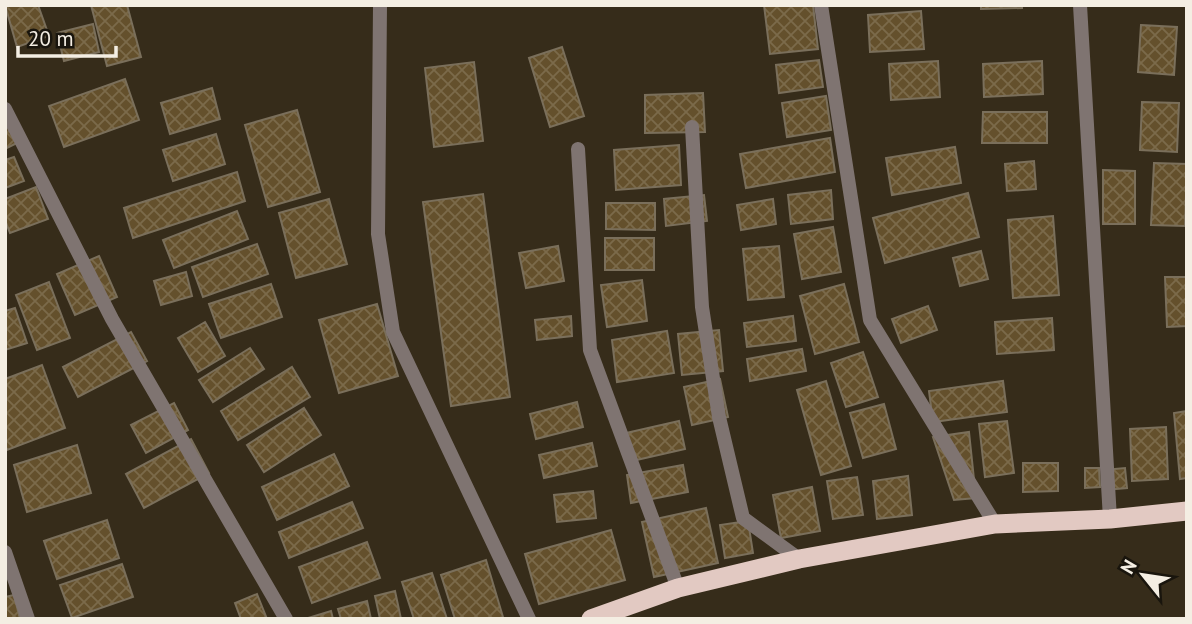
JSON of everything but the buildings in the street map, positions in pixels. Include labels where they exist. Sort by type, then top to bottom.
[{"type":"highway","points":[[591,619],[678,588],[799,559],[995,524],[1110,519],[1187,511]]},
{"type":"street","points":[[380,5],[378,234],[393,332],[529,619]]},
{"type":"street","points":[[821,5],[870,320],[995,524]]},
{"type":"street","points":[[1080,5],[1110,519]]},
{"type":"street","points":[[5,108],[112,319],[286,619]]},
{"type":"street","points":[[692,127],[702,307],[719,417],[743,518],[799,559]]},
{"type":"street","points":[[578,149],[590,349],[678,588]]},
{"type":"street","points":[[5,552],[28,619]]}]
